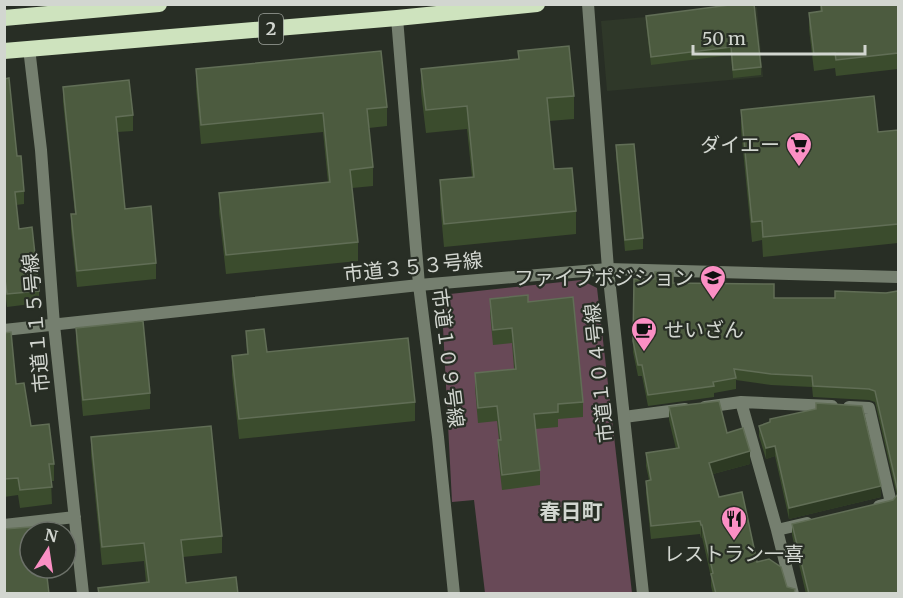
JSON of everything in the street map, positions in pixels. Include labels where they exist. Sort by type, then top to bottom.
[{"type":"highway","points":[[4,18],[159,4]]},
{"type":"highway","name":"2","points":[[4,51],[537,4]]},
{"type":"street","name":"市道１０４号線","points":[[588,4],[608,269],[643,594]]},
{"type":"street","name":"市道１０９号線","points":[[398,18],[419,285],[454,594]]},
{"type":"street","name":"市道１１５号線","points":[[29,48],[41,150],[54,325],[82,594]]},
{"type":"street","name":"市道３５３号線","points":[[4,330],[419,285],[608,269],[898,277]]},
{"type":"street","points":[[624,417],[741,402],[869,408],[891,503],[868,509]]},
{"type":"street","points":[[741,402],[793,594]]},
{"type":"street","points":[[4,525],[75,517]]},
{"type":"street","points":[[777,530],[823,519]]},
{"type":"shaded area","points":[[757,7],[763,77],[607,91],[601,21]]},
{"type":"shaded area","points":[[581,280],[597,288],[632,593],[485,593],[474,500],[452,502],[442,308],[450,294]]},
{"type":"building","points":[[737,4],[754,4],[761,67],[733,70],[731,47],[651,57],[646,16]]},
{"type":"building","points":[[821,4],[898,4],[898,53],[836,60],[835,53],[814,55],[809,13],[822,11]]},
{"type":"building","points":[[569,46],[574,96],[547,98],[554,169],[572,168],[576,211],[444,224],[440,180],[474,177],[467,106],[426,110],[421,69],[519,59],[518,51]]},
{"type":"building","points":[[381,51],[387,107],[367,109],[373,167],[350,170],[358,242],[226,255],[219,193],[330,182],[323,113],[201,125],[196,69]]},
{"type":"building","points":[[9,78],[17,156],[21,156],[24,191],[15,192],[19,229],[32,227],[39,291],[7,294],[4,272],[4,79]]},
{"type":"building","points":[[129,80],[133,115],[116,117],[125,209],[151,206],[156,263],[77,271],[71,214],[76,214],[63,87]]},
{"type":"building","points":[[874,96],[878,132],[898,130],[898,224],[763,237],[762,221],[752,222],[741,110]]},
{"type":"building","points":[[634,144],[643,238],[625,240],[616,145]]},
{"type":"building","points":[[655,272],[673,273],[673,283],[774,284],[774,298],[835,298],[835,291],[886,293],[898,291],[898,492],[875,391],[813,386],[812,376],[734,369],[736,378],[713,382],[714,386],[648,395],[642,365],[638,365],[633,341],[634,279],[655,279]]},
{"type":"building","points":[[528,295],[528,302],[573,297],[583,402],[558,404],[558,412],[534,414],[540,470],[502,475],[497,406],[478,408],[475,373],[516,369],[512,328],[493,330],[490,299]]},
{"type":"building","points":[[143,321],[150,393],[83,400],[76,328]]},
{"type":"building","points":[[264,329],[267,352],[408,338],[415,402],[239,419],[232,356],[248,354],[246,331]]},
{"type":"building","points":[[11,332],[16,384],[24,383],[31,426],[49,424],[54,464],[49,464],[52,487],[20,490],[18,478],[4,479],[4,333]]},
{"type":"building","points":[[719,401],[727,433],[743,428],[750,451],[709,463],[719,497],[742,492],[757,562],[769,559],[781,567],[787,587],[795,589],[794,594],[716,594],[700,521],[651,526],[646,481],[651,480],[646,453],[679,448],[669,407]]},
{"type":"building","points":[[816,403],[862,406],[881,486],[789,508],[775,446],[766,448],[759,426],[770,422],[770,419],[816,409]]},
{"type":"building","points":[[211,426],[222,536],[181,540],[186,583],[236,577],[238,594],[99,594],[98,588],[149,582],[144,543],[102,547],[91,437]]},
{"type":"building","points":[[898,494],[898,594],[809,594],[792,524],[893,500]]},
{"type":"building","points":[[18,528],[18,580],[47,580],[49,594],[4,594],[4,529]]},
{"type":"place","name":"ダイエー","points":[[799,168]]},
{"type":"place","name":"ファイブポジション","points":[[713,301]]},
{"type":"place","name":"せいざん","points":[[644,353]]},
{"type":"place","name":"レストラン一喜","points":[[734,542]]},
{"type":"district","name":"春日町","points":[[571,512]]}]
